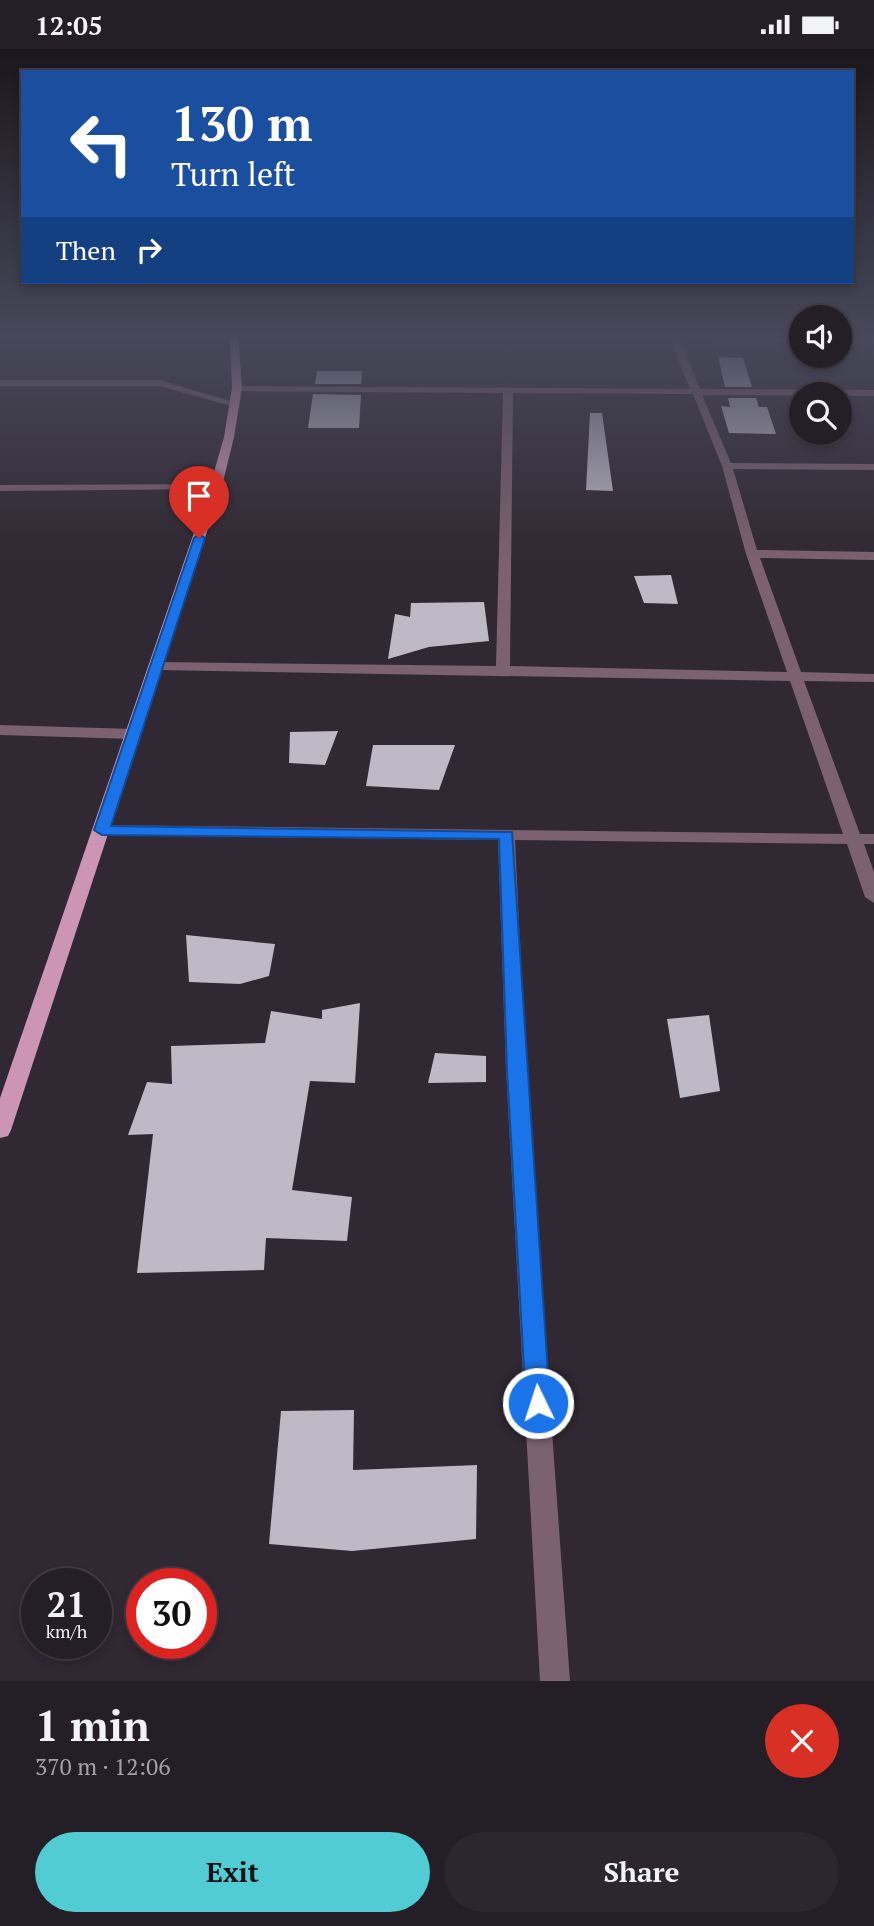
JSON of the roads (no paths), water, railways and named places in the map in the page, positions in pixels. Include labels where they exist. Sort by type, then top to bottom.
[{"type":"main road","points":[[0,1131],[216,487],[233,411]]},
{"type":"street","points":[[503,670],[508,411]]},
{"type":"street","points":[[706,411],[727,466],[752,554],[874,897]]},
{"type":"street","points":[[727,466],[874,467]]},
{"type":"street","points":[[0,488],[216,487]]},
{"type":"street","points":[[752,554],[874,556]]},
{"type":"street","points":[[156,666],[874,678]]},
{"type":"street","points":[[0,730],[134,734]]},
{"type":"street","points":[[102,830],[874,839]]},
{"type":"street","points":[[506,835],[516,1070],[555,1681]]}]
